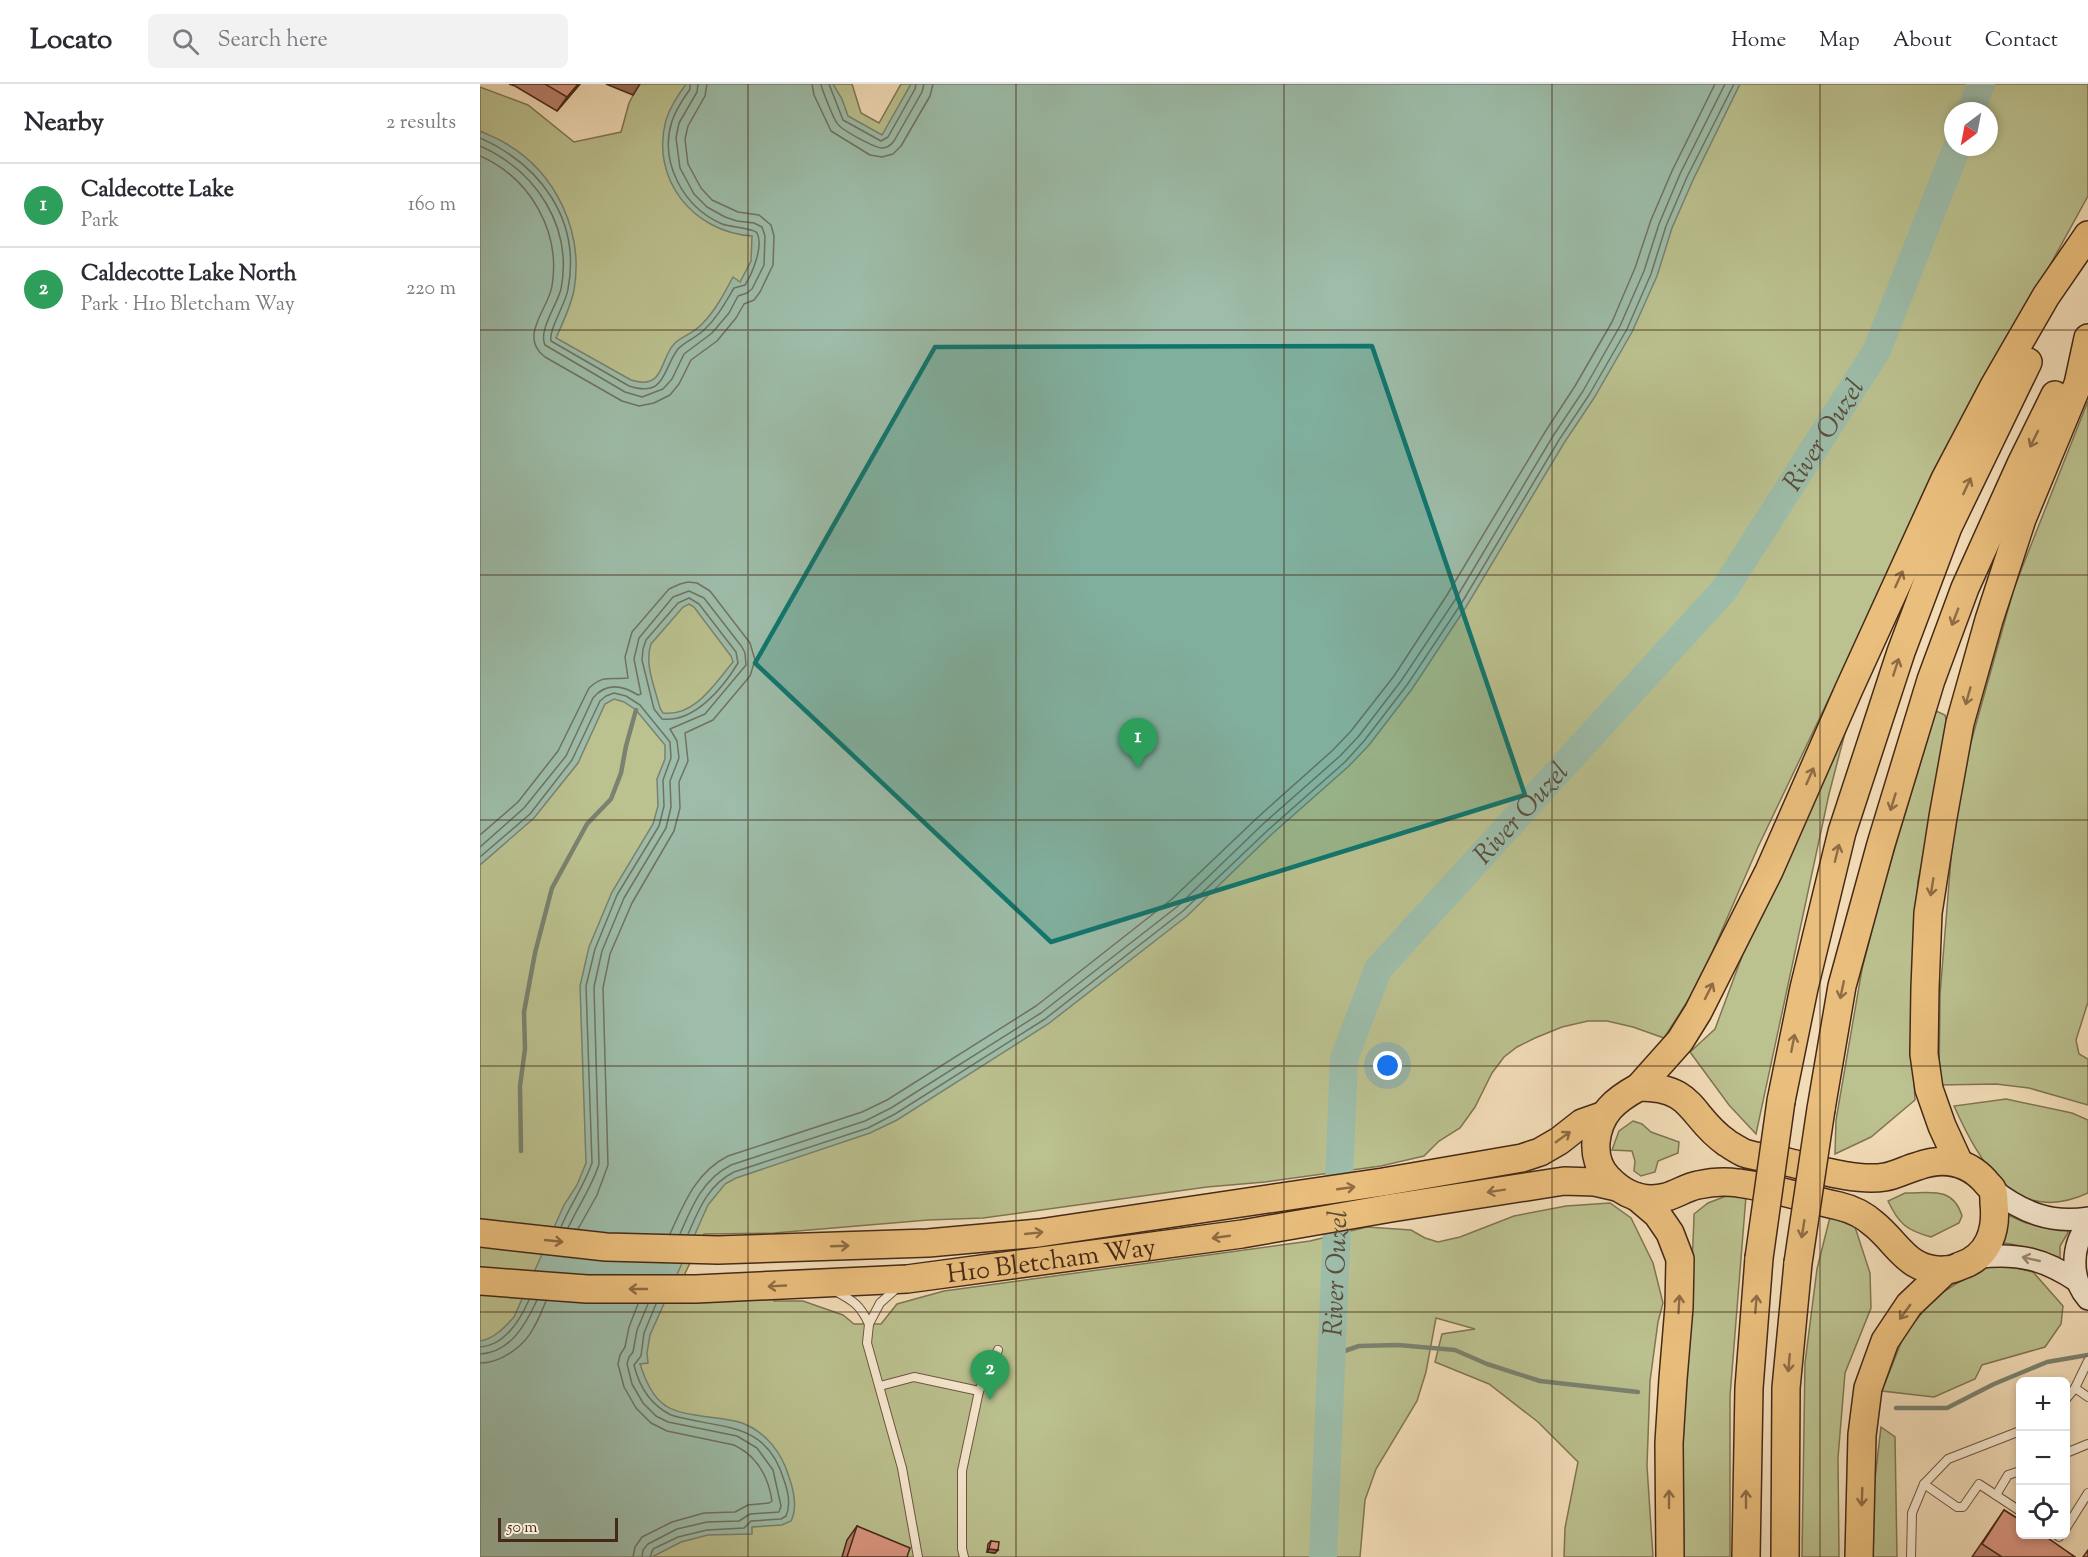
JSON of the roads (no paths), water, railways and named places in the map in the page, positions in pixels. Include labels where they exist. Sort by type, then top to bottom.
[{"type":"highway","points":[[1639,1088],[1680,1041],[1698,1012],[1769,872],[1848,689],[1945,479],[1994,386],[2046,296],[2088,235]]},
{"type":"highway","points":[[1746,1557],[1749,1388],[1759,1258],[1781,1101],[1804,988],[1842,832],[1901,652],[1948,527],[2002,412],[2088,244]]},
{"type":"highway","points":[[1785,1557],[1786,1388],[1798,1263],[1842,986],[1930,680],[1965,588],[2021,464],[2088,330]]},
{"type":"highway","points":[[1959,1163],[1942,1126],[1929,1089],[1924,1054],[1928,913],[1943,817],[1960,723],[1989,620],[2022,519],[2078,384],[2088,338]]},
{"type":"highway","points":[[1670,1557],[1669,1443],[1679,1307],[1680,1259],[1670,1233],[1657,1214],[1604,1175],[1595,1146],[1602,1116],[1621,1096],[1639,1088],[1658,1087],[1672,1091],[1692,1106],[1708,1127],[1726,1142],[1745,1153],[1860,1178],[1885,1177],[1934,1160],[1959,1163],[1978,1173],[1992,1189],[1996,1219],[1992,1239],[1980,1257],[1965,1265],[1946,1270],[1909,1305],[1885,1341],[1868,1388],[1862,1435],[1859,1557]]},
{"type":"highway","name":"H10 Bletcham Way","points":[[488,1234],[606,1246],[718,1250],[928,1244],[1039,1233],[1383,1182],[1522,1158],[1550,1146],[1582,1123],[1602,1116]]},
{"type":"highway","name":"H10 Bletcham Way","points":[[484,1282],[587,1289],[696,1288],[908,1279],[1230,1236],[1564,1181],[1595,1182],[1653,1199],[1666,1197],[1698,1185],[1718,1182],[1738,1183],[1850,1209],[1874,1223],[1904,1256],[1924,1267],[1946,1270]]},
{"type":"street","points":[[1992,1189],[2012,1205],[2036,1215],[2057,1219],[2088,1218]]},
{"type":"street","points":[[2088,1225],[2077,1246],[2074,1263],[2078,1281],[2088,1299]]},
{"type":"street","points":[[1980,1257],[2004,1254],[2031,1258],[2056,1266],[2078,1281]]},
{"type":"lane","points":[[908,1279],[880,1303],[869,1324],[867,1343],[903,1468],[918,1557]]},
{"type":"lane","points":[[822,1283],[853,1300],[862,1309],[869,1324]]},
{"type":"lane","points":[[964,1557],[962,1549],[962,1471],[979,1391],[998,1350]]},
{"type":"lane","points":[[2070,1394],[2087,1363]]},
{"type":"lane","points":[[880,1386],[914,1377],[979,1391]]},
{"type":"lane","points":[[2075,1388],[2088,1397]]},
{"type":"lane","points":[[1911,1557],[1912,1513],[1924,1484],[1948,1459],[2016,1433]]},
{"type":"lane","points":[[2070,1451],[2088,1444]]},
{"type":"lane","points":[[1996,1495],[2008,1475],[2016,1472]]},
{"type":"lane","points":[[1924,1484],[1957,1507],[1964,1507],[1979,1484],[2016,1508]]},
{"type":"lane","points":[[2070,1522],[2088,1493]]},
{"type":"water","points":[[686,84],[833,84],[848,116],[882,135],[911,84],[1740,84],[1672,228],[1657,276],[1632,332],[1466,607],[1412,689],[1369,745],[1187,916],[1048,1024],[897,1120],[870,1133],[736,1178],[725,1184],[708,1205],[650,1335],[648,1363],[640,1364],[653,1393],[670,1408],[683,1413],[742,1423],[751,1427],[772,1444],[786,1468],[794,1493],[795,1505],[791,1521],[782,1525],[752,1527],[752,1534],[708,1535],[681,1542],[652,1557],[480,1557],[480,1341],[495,1335],[514,1317],[564,1205],[577,1185],[586,1163],[580,986],[589,947],[612,892],[653,824],[658,806],[657,779],[665,759],[665,745],[636,710],[614,699],[605,704],[578,763],[534,818],[480,865],[480,131],[505,143],[539,170],[552,187],[570,226],[575,247],[574,290],[556,338],[631,380],[650,381],[660,371],[675,343],[696,330],[707,319],[733,277],[740,282],[751,261],[752,236],[731,232],[711,224],[681,199],[671,182],[664,162],[663,142],[666,120],[674,101]],"holes":[[[689,604],[694,607],[731,656],[733,662],[703,697],[694,704],[685,710],[663,713],[649,668],[651,644],[683,607]]]},
{"type":"waterway","name":"River Ouzel","points":[[1974,102],[1981,84]]},
{"type":"waterway","name":"River Ouzel","points":[[1323,1557],[1344,1059],[1378,969],[1724,590],[1877,350],[1953,156]]},
{"type":"waterway","points":[[521,1151],[520,1086],[525,1049],[524,1012],[535,953],[552,888],[587,824],[611,799],[621,773],[636,710]]},
{"type":"waterway","points":[[1333,1355],[1359,1346],[1398,1345],[1455,1350],[1487,1364],[1540,1381],[1638,1392]]},
{"type":"waterway","points":[[1896,1408],[1947,1408],[1994,1384],[2047,1362],[2088,1355]]},
{"type":"place","name":"Caldecotte Lake","points":[[1138,768]]},
{"type":"place","name":"Caldecotte Lake North","points":[[990,1400]]}]
